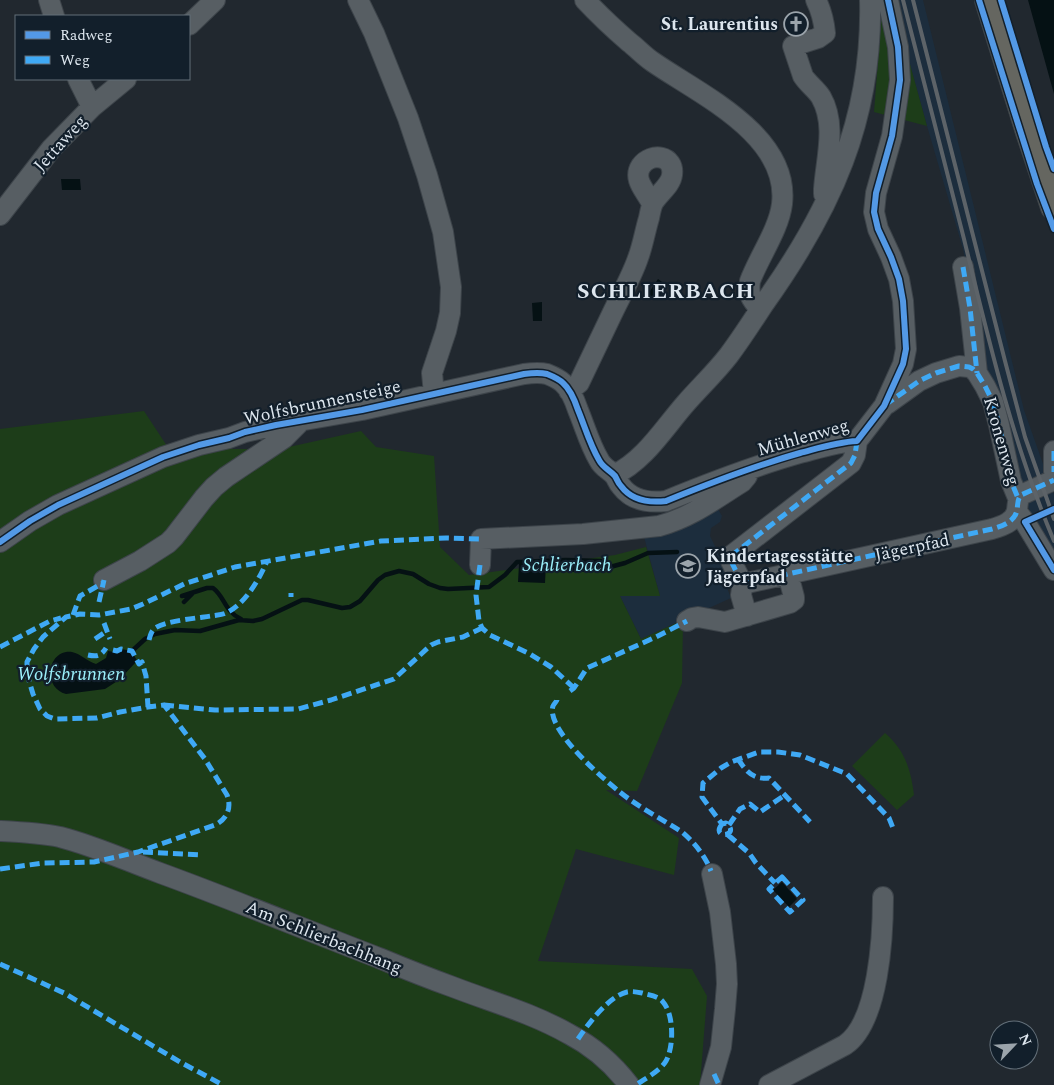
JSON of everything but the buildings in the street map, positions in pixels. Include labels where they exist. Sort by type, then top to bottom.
[{"type":"main road","points":[[988,0],[1026,124],[1054,206]]},
{"type":"street","points":[[49,0],[54,15]]},
{"type":"street","points":[[190,24],[215,0]]},
{"type":"street","points":[[358,0],[378,41],[408,118],[443,232],[451,287],[450,313],[432,374],[434,394]]},
{"type":"street","points":[[585,0],[604,20],[651,61],[723,107],[744,124],[758,139],[771,158],[782,187],[782,204],[778,220],[748,289],[752,300],[760,309]]},
{"type":"street","points":[[816,0],[825,33],[818,38],[793,46],[805,80],[819,94],[826,110],[830,131],[824,194],[829,198]]},
{"type":"street","points":[[614,475],[632,464],[724,361],[800,250],[829,198],[839,176],[859,113],[868,47],[870,0]]},
{"type":"street","name":"Mühlenweg","points":[[614,475],[621,486],[632,496],[647,502],[666,501],[747,469],[822,447],[857,441],[889,398],[903,364],[906,349],[903,301],[897,271],[878,229],[874,212],[876,193],[892,136],[900,80],[898,47],[888,0]]},
{"type":"street","points":[[78,80],[92,107]]},
{"type":"street","name":"Jettaweg","points":[[0,215],[51,149],[92,107],[125,80]]},
{"type":"street","points":[[569,391],[579,383],[638,259],[652,204]]},
{"type":"street","points":[[963,267],[970,308],[977,373]]},
{"type":"street","name":"Kronenweg","points":[[889,398],[943,370],[964,366],[977,373],[993,402],[1018,505],[1025,522],[1054,570]]},
{"type":"street","name":"Wolfsbrunnensteige","points":[[0,542],[47,510],[163,457],[200,445],[276,425],[362,410],[524,374],[547,374],[563,383],[569,391],[599,460],[614,475]]},
{"type":"street","points":[[104,580],[140,561],[168,543],[214,487],[284,438],[301,421]]},
{"type":"street","points":[[747,616],[741,595],[743,582],[731,561],[731,556],[851,463],[855,455],[857,441]]},
{"type":"street","points":[[1054,451],[1054,472]]},
{"type":"street","points":[[480,565],[481,539],[583,534],[659,526],[670,523],[692,513],[742,482],[747,477],[747,469]]},
{"type":"street","name":"Jägerpfad","points":[[743,582],[747,583],[999,527],[1011,520],[1021,495],[1054,480]]},
{"type":"street","points":[[687,621],[692,618],[698,618],[722,622],[792,602],[794,598],[788,574]]},
{"type":"street","name":"Am Schlierbachhang","points":[[0,830],[58,837],[95,848],[214,892],[444,984],[517,1010],[555,1026],[587,1045],[600,1054],[629,1085]]},
{"type":"street","points":[[710,1085],[721,1047],[726,1009],[726,964],[716,875]]},
{"type":"street","points":[[769,1085],[844,1045],[854,1038],[862,1026],[874,990],[881,944],[883,897]]},
{"type":"shaded area","points":[[892,0],[923,0],[1024,410],[1054,495],[1054,562],[1018,483],[988,373],[963,249]]},
{"type":"shaded area","name":"Kindertagesstätte Jägerpfad","points":[[715,504],[722,516],[720,522],[711,528],[710,536],[734,585],[727,588],[731,598],[641,639],[620,596],[660,596],[643,533]]},
{"type":"green space","points":[[880,0],[902,35],[927,126],[874,112],[881,24]]},
{"type":"green space","points":[[144,411],[169,449],[280,449],[361,431],[376,447],[434,456],[440,547],[469,575],[615,555],[646,547],[660,596],[620,596],[641,639],[683,620],[682,683],[637,791],[606,790],[679,838],[674,875],[576,849],[538,961],[692,969],[707,996],[700,1085],[0,1085],[0,429]]},
{"type":"green space","points":[[885,733],[902,753],[909,769],[913,786],[914,795],[897,810],[852,766]]},
{"type":"water","points":[[1028,0],[1054,0],[1054,94]]},
{"type":"water","points":[[61,179],[80,179],[81,190],[62,190]]},
{"type":"water","points":[[658,279],[666,285],[657,300],[648,294]]},
{"type":"water","points":[[542,302],[542,321],[533,321],[532,303]]},
{"type":"water","points":[[572,562],[600,562],[600,572],[572,572]]},
{"type":"water","points":[[519,564],[546,564],[545,583],[518,582]]},
{"type":"water","name":"Wolfsbrunnen","points":[[121,649],[132,651],[137,661],[119,680],[105,689],[66,694],[58,690],[53,684],[51,670],[57,656],[72,652],[96,664],[106,658],[108,651],[114,652]]},
{"type":"water","points":[[782,882],[797,899],[789,907],[773,890]]},
{"type":"waterway","name":"Schlierbach","points":[[132,651],[145,639],[155,634],[175,630],[200,631],[239,620],[253,621],[262,619],[302,600],[342,608],[350,607],[360,601],[378,580],[385,575],[399,571],[413,574],[429,584],[440,588],[489,587],[505,575],[517,562],[601,561],[610,567],[648,553],[677,552]]},
{"type":"waterway","points":[[182,596],[213,588],[228,608],[241,619]]},
{"type":"waterway","points":[[184,602],[192,594]]},
{"type":"railway","points":[[903,0],[1003,392],[1026,467],[1054,541]]},
{"type":"railway","points":[[913,0],[1025,437],[1054,519]]},
{"type":"marked path","points":[[963,267],[970,308],[977,373]]},
{"type":"marked path","points":[[885,405],[919,381],[936,373],[959,366],[973,369],[993,402],[1011,481],[1018,498]]},
{"type":"marked path","points":[[857,441],[855,455],[851,463],[731,556],[731,561],[741,581],[747,583],[996,528],[1014,518],[1021,495],[1054,480]]},
{"type":"marked path","points":[[1054,451],[1054,472]]},
{"type":"marked path","points":[[0,869],[43,863],[94,862],[138,852],[215,825],[223,820],[229,809],[227,795],[205,759],[164,705],[120,712],[97,718],[55,719],[47,716],[40,709],[27,674],[27,662],[43,637],[66,617],[80,614],[99,615],[131,609],[184,584],[235,567],[381,541],[446,538],[481,539]]},
{"type":"marked path","points":[[149,640],[152,631],[158,626],[181,620],[223,614],[233,609],[251,591],[267,561]]},
{"type":"marked path","points":[[480,565],[476,595],[479,621],[482,628],[490,635],[530,654],[551,667],[574,688]]},
{"type":"marked path","points":[[99,602],[104,580]]},
{"type":"marked path","points":[[73,615],[80,596],[103,583]]},
{"type":"marked path","points":[[0,647],[50,621],[61,618]]},
{"type":"marked path","points":[[570,691],[587,668],[687,621]]},
{"type":"marked path","points":[[104,623],[110,639]]},
{"type":"marked path","points":[[164,705],[215,710],[298,709],[394,679],[431,645],[463,637],[482,628]]},
{"type":"marked path","points":[[95,639],[107,631]]},
{"type":"marked path","points":[[88,655],[98,655],[106,648]]},
{"type":"marked path","points":[[113,650],[132,651],[139,664],[142,662],[146,676],[148,707]]},
{"type":"marked path","points":[[557,700],[553,706],[553,717],[559,729],[581,757],[629,799],[682,832],[699,850],[711,871]]},
{"type":"marked path","points":[[722,824],[719,829],[720,832],[722,834],[729,833],[730,827],[726,823],[722,824],[702,797],[703,783],[731,762],[759,752],[778,752],[800,755],[847,774],[889,818],[893,828]]},
{"type":"marked path","points":[[738,759],[750,774],[759,778],[769,778],[810,822]]},
{"type":"marked path","points":[[729,825],[740,809],[750,804],[760,812],[785,795]]},
{"type":"marked path","points":[[728,835],[749,853],[775,883]]},
{"type":"marked path","points":[[143,852],[201,855]]},
{"type":"marked path","points":[[782,877],[803,900],[790,912],[769,889],[782,877]]},
{"type":"marked path","points":[[0,964],[64,993],[180,1062],[223,1085]]},
{"type":"marked path","points":[[578,1039],[600,1011],[620,995],[627,992],[636,992],[659,998],[667,1007],[671,1022],[672,1031],[669,1055],[660,1068],[636,1085]]},
{"type":"marked path","points":[[714,1074],[719,1085]]},
{"type":"cycle path","points":[[0,542],[30,521],[58,505],[163,457],[199,445],[276,425],[362,410],[529,373],[547,374],[566,386],[574,399],[590,442],[601,463],[615,476],[625,491],[641,500],[653,502],[666,501],[732,475],[783,458],[828,446],[857,441],[884,406],[903,364],[906,349],[903,301],[899,279],[878,229],[874,212],[876,193],[892,136],[900,80],[898,47],[888,0]]},
{"type":"cycle path","points":[[979,0],[1037,184],[1054,229]]},
{"type":"cycle path","points":[[1001,0],[1054,169]]},
{"type":"cycle path","points":[[1054,509],[1025,522],[1054,570]]},
{"type":"place","name":"St. Laurentius","points":[[796,24]]},
{"type":"place","name":"Kindertagesstätte Jägerpfad","points":[[688,566]]},
{"type":"district","name":"SCHLIERBACH","points":[[666,290]]}]
